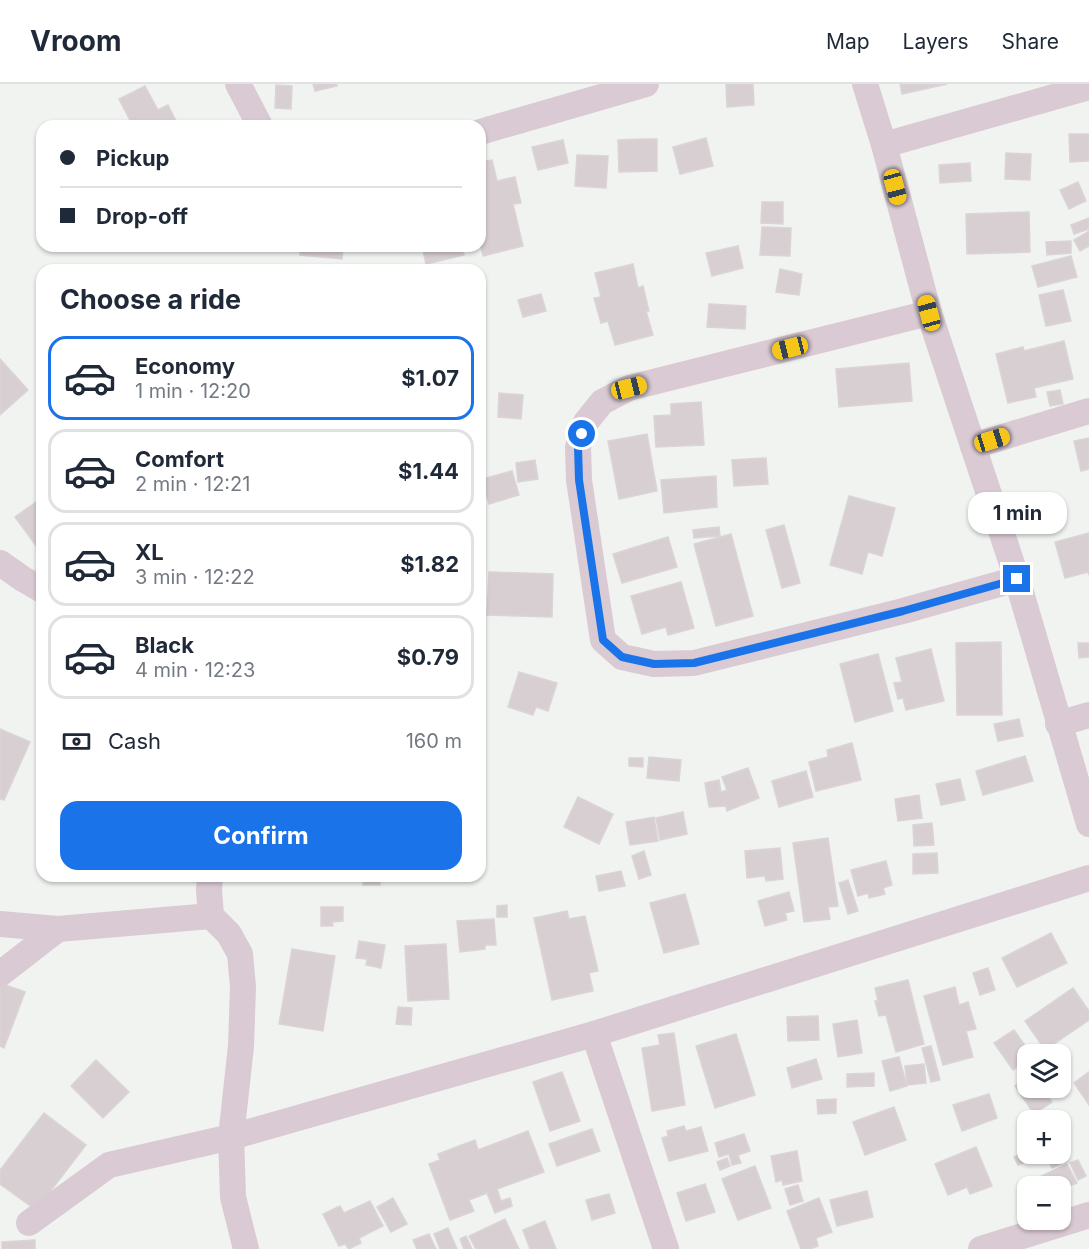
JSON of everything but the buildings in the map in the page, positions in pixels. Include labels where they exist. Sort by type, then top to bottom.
[{"type":"street","points":[[238,84],[257,120]]},
{"type":"street","points":[[486,130],[646,84]]},
{"type":"street","points":[[865,84],[884,145],[929,313],[1017,579],[1089,824]]},
{"type":"street","points":[[884,145],[1089,87]]},
{"type":"street","points":[[929,313],[629,388],[602,402],[586,422],[578,447],[579,480],[603,640],[622,657],[654,664],[694,663],[903,611],[1017,579]]},
{"type":"street","points":[[973,446],[1089,411]]},
{"type":"street","points":[[0,563],[36,587]]},
{"type":"street","points":[[1058,724],[1089,715]]},
{"type":"street","points":[[29,1223],[109,1166],[231,1137],[594,1034],[1089,878]]},
{"type":"street","points":[[210,882],[211,916],[230,934],[240,954],[243,987],[241,1046],[231,1137],[232,1197],[246,1249]]},
{"type":"street","points":[[0,924],[58,929],[211,916]]},
{"type":"street","points":[[0,974],[58,929]]},
{"type":"street","points":[[594,1034],[666,1249]]},
{"type":"street","points":[[981,1249],[1089,1215]]},
{"type":"route","points":[[582,434],[578,447],[579,480],[603,640],[622,657],[654,664],[694,663],[903,611],[1017,579]]}]
